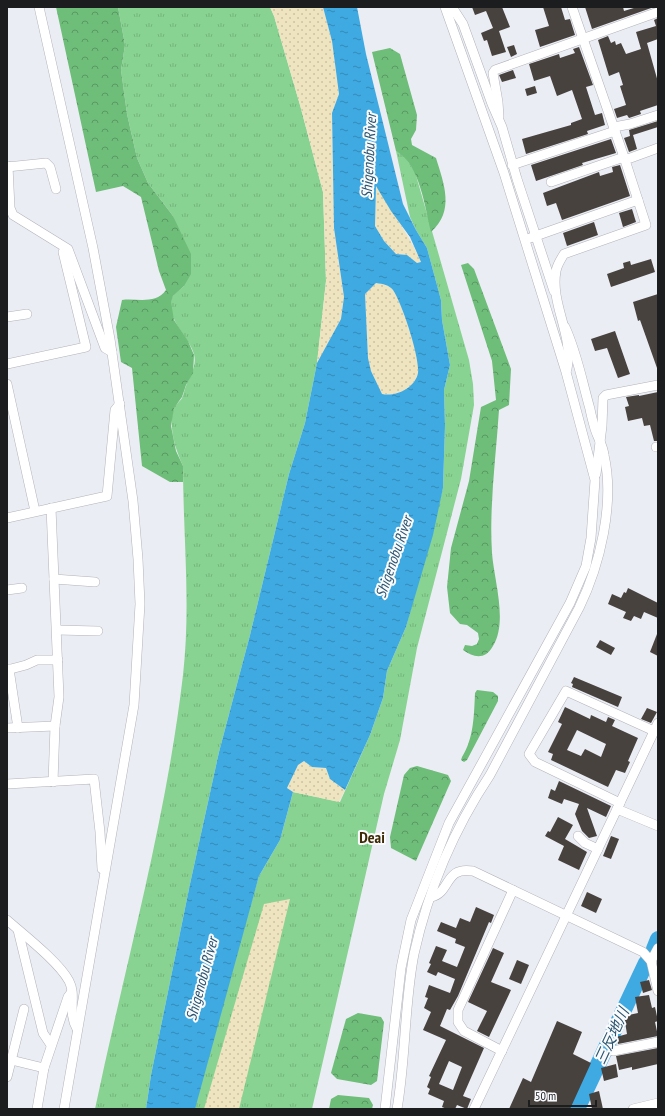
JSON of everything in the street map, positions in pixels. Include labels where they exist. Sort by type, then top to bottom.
[{"type":"street","points":[[40,7],[93,248],[112,352],[133,501],[140,604],[134,705],[64,1109]]},
{"type":"street","points":[[445,7],[498,157],[525,239],[566,372],[595,480]]},
{"type":"street","points":[[397,1109],[414,954],[437,878],[466,815],[490,775],[592,582],[600,551],[605,522],[607,487],[604,453],[595,429],[574,349],[565,327],[535,236],[512,165],[499,118],[492,104],[463,24],[452,7]]},
{"type":"street","points":[[555,295],[556,270],[564,254],[646,225],[572,7]]},
{"type":"street","points":[[498,157],[501,148],[498,102],[493,73],[495,70],[658,12]]},
{"type":"street","points":[[512,165],[658,115]]},
{"type":"street","points":[[551,182],[658,148]]},
{"type":"street","points":[[56,189],[52,172],[46,163],[8,166],[10,208],[13,215],[62,247],[68,249],[105,348],[112,352]]},
{"type":"street","points":[[525,239],[638,200]]},
{"type":"street","points":[[7,364],[86,347],[62,247]]},
{"type":"street","points":[[7,317],[26,314]]},
{"type":"street","points":[[565,327],[569,360],[566,372]]},
{"type":"street","points":[[7,384],[35,511]]},
{"type":"street","points":[[385,1109],[401,968],[411,920],[449,823],[570,603],[586,566],[591,538],[595,480],[602,426],[603,398],[606,395],[658,384]]},
{"type":"street","points":[[7,518],[107,496],[115,410],[120,404]]},
{"type":"street","points":[[51,508],[59,697],[55,726],[53,782]]},
{"type":"street","points":[[54,579],[95,582]]},
{"type":"street","points":[[7,590],[22,588]]},
{"type":"street","points":[[56,630],[98,631]]},
{"type":"street","points":[[18,728],[8,669],[37,660],[58,660]]},
{"type":"street","points":[[474,1109],[619,806],[656,727],[566,691],[529,754],[535,762],[619,806],[658,826]]},
{"type":"street","points":[[7,728],[55,726]]},
{"type":"street","points":[[7,784],[94,779],[101,844],[101,868],[105,874]]},
{"type":"street","points":[[578,836],[581,841],[598,849]]},
{"type":"street","points":[[431,897],[440,893],[450,876],[462,871],[473,871],[643,952],[651,962],[658,991]]},
{"type":"street","points":[[502,1051],[464,1031],[460,1027],[457,1016],[466,989],[513,890]]},
{"type":"street","points":[[7,920],[50,958],[69,981],[72,992],[72,1021],[77,1029]]},
{"type":"street","points":[[411,920],[414,954]]},
{"type":"street","points":[[18,930],[43,1033],[51,1045]]},
{"type":"street","points":[[651,962],[658,948]]},
{"type":"street","points":[[37,1109],[44,1068],[68,997],[72,992]]},
{"type":"street","points":[[7,1077],[9,1060],[24,1010]]},
{"type":"street","points":[[613,1051],[658,1042]]},
{"type":"street","points":[[9,1060],[44,1068]]},
{"type":"street","points":[[633,1109],[658,1103]]},
{"type":"green space","points":[[56,7],[118,7],[125,45],[121,70],[127,114],[137,158],[148,183],[173,216],[191,254],[191,274],[184,286],[173,296],[171,302],[174,320],[188,341],[194,355],[193,373],[186,385],[182,397],[174,408],[171,426],[176,451],[183,466],[183,482],[170,482],[142,466],[132,368],[121,362],[116,327],[122,300],[146,300],[157,298],[166,290],[159,271],[141,197],[123,186],[96,192]]},
{"type":"green space","points":[[118,7],[270,7],[300,105],[323,192],[326,281],[317,363],[305,423],[289,474],[250,635],[219,752],[190,884],[151,1075],[146,1109],[95,1109],[156,839],[176,730],[183,675],[187,597],[183,466],[172,431],[172,417],[174,408],[183,396],[193,371],[195,359],[191,348],[171,311],[173,296],[184,286],[173,216],[148,183],[137,158],[127,114],[121,70],[125,45]]},
{"type":"green space","points":[[390,48],[400,54],[417,115],[416,130],[411,139],[412,145],[436,158],[442,178],[446,197],[445,206],[443,215],[431,232],[424,199],[416,176],[404,157],[396,151],[372,52]]},
{"type":"green space","points":[[396,151],[403,154],[415,172],[469,360],[473,384],[474,405],[461,479],[417,648],[400,740],[384,794],[312,1109],[193,1109],[201,1074],[259,876],[280,840],[293,792],[340,802],[370,735],[383,698],[387,671],[406,627],[443,488],[445,426],[444,390],[450,365],[442,320],[441,300],[427,248],[410,217]]},
{"type":"green space","points":[[468,263],[474,269],[511,369],[509,405],[499,410],[491,517],[493,564],[500,613],[499,625],[493,646],[490,651],[483,656],[471,655],[463,650],[465,645],[472,646],[477,644],[479,639],[478,633],[467,625],[460,624],[450,613],[447,587],[451,548],[469,481],[481,407],[496,400],[492,361],[461,265]]},
{"type":"green space","points":[[477,690],[493,692],[498,696],[498,701],[467,760],[464,762],[461,760],[471,734],[474,718],[475,693]]},
{"type":"green space","points":[[417,766],[448,775],[451,781],[416,861],[391,848],[390,837],[404,775],[410,768]]},
{"type":"green space","points":[[358,1013],[381,1017],[384,1022],[377,1081],[371,1085],[337,1079],[331,1073],[346,1019]]},
{"type":"green space","points":[[338,1095],[369,1098],[373,1105],[372,1109],[329,1109],[331,1099]]},
{"type":"sand","points":[[270,7],[323,7],[332,41],[339,94],[332,113],[334,228],[344,297],[341,319],[317,363],[326,281],[323,192],[300,105]]},
{"type":"sand","points":[[376,185],[405,232],[421,262],[417,263],[407,255],[396,254],[384,241],[375,226]]},
{"type":"sand","points":[[376,283],[390,287],[397,297],[410,331],[418,365],[418,372],[413,383],[404,390],[393,394],[382,394],[371,371],[368,358],[365,294]]},
{"type":"sand","points":[[304,761],[312,767],[326,768],[330,779],[345,790],[339,802],[293,792],[287,788],[298,765]]},
{"type":"sand","points":[[290,899],[239,1109],[204,1109],[264,904]]},
{"type":"water","name":"Shigenobu River","points":[[323,7],[357,7],[366,54],[403,204],[427,248],[441,300],[442,320],[450,365],[444,390],[445,426],[443,488],[433,535],[406,627],[387,671],[383,698],[370,735],[345,790],[330,779],[326,768],[312,767],[304,761],[298,765],[287,788],[293,792],[280,840],[259,876],[195,1109],[146,1109],[151,1075],[190,884],[219,752],[250,635],[289,474],[305,423],[317,363],[341,319],[344,297],[334,228],[332,113],[339,94],[332,41]],"holes":[[[376,186],[391,211],[410,237],[421,262],[417,263],[407,255],[396,254],[384,241],[375,226]],[[376,283],[390,287],[397,297],[410,331],[418,366],[416,378],[409,387],[399,393],[387,395],[382,394],[371,371],[368,358],[365,294]]]},
{"type":"building","points":[[472,7],[502,7],[510,27],[499,31],[506,52],[492,56],[487,40],[484,41],[481,33],[493,28],[486,11],[475,15]]},
{"type":"building","points":[[543,7],[561,7],[565,20],[570,19],[575,35],[540,47],[535,30],[549,26]]},
{"type":"building","points":[[585,7],[623,7],[624,11],[637,7],[654,7],[592,29]]},
{"type":"building","points":[[658,18],[658,39],[647,43],[658,82],[658,105],[640,111],[641,114],[629,118],[627,115],[617,118],[614,109],[626,105],[620,86],[623,85],[619,72],[609,76],[598,40],[608,36],[611,43],[615,41],[616,45],[621,43],[626,54],[641,49],[636,32],[656,26],[654,20]]},
{"type":"building","points":[[514,45],[517,54],[511,57],[507,47]]},
{"type":"building","points":[[579,47],[593,85],[586,87],[595,115],[602,113],[605,125],[587,131],[588,134],[526,154],[522,139],[571,125],[571,123],[582,119],[572,90],[557,96],[550,76],[534,81],[529,64],[559,54],[560,58],[575,53],[573,49]]},
{"type":"building","points":[[513,70],[516,78],[502,82],[499,75]]},
{"type":"building","points":[[535,86],[537,93],[527,96],[525,89]]},
{"type":"building","points":[[658,121],[658,127],[633,135],[637,149],[629,152],[624,138],[630,136],[629,130]]},
{"type":"building","points":[[611,139],[616,153],[582,163],[583,165],[536,181],[531,165]]},
{"type":"building","points":[[620,165],[630,196],[562,220],[556,203],[547,206],[543,193],[599,172],[600,176],[613,172],[612,167]]},
{"type":"building","points":[[632,209],[636,222],[623,227],[619,213]]},
{"type":"building","points":[[594,222],[598,235],[567,246],[563,233]]},
{"type":"building","points":[[651,259],[655,272],[611,287],[607,274],[624,268],[623,263],[630,261],[631,265]]},
{"type":"building","points":[[658,294],[657,368],[640,320],[638,321],[633,302]]},
{"type":"building","points":[[615,331],[630,374],[618,378],[607,348],[595,351],[591,339]]},
{"type":"building","points":[[658,392],[658,441],[654,441],[650,425],[644,426],[642,418],[628,421],[625,407],[629,406],[626,397]]},
{"type":"building","points":[[628,588],[658,603],[658,618],[644,612],[641,619],[634,616],[631,621],[623,618],[626,612],[608,604],[612,594],[621,598],[624,592],[626,593]]},
{"type":"building","points":[[658,634],[658,656],[650,652]]},
{"type":"building","points":[[600,640],[615,648],[611,655],[596,647]]},
{"type":"building","points":[[574,677],[622,697],[618,707],[572,687],[573,684],[571,683]]},
{"type":"building","points":[[565,707],[590,719],[591,715],[606,722],[608,717],[615,720],[612,726],[638,738],[628,761],[630,762],[625,773],[616,770],[608,787],[551,760],[553,754],[548,752],[562,724],[558,722]],"holes":[[[577,730],[606,744],[601,757],[585,749],[581,756],[567,750]]]},
{"type":"building","points":[[647,708],[657,712],[651,723],[641,719]]},
{"type":"building","points":[[559,781],[611,806],[606,817],[587,808],[597,836],[589,838],[582,831],[575,814],[579,804],[564,799],[562,804],[548,798],[551,789],[555,791]]},
{"type":"building","points":[[558,817],[573,825],[565,839],[587,852],[579,870],[558,860],[564,846],[545,836],[548,831],[550,832]]},
{"type":"building","points":[[611,836],[619,839],[611,859],[603,856]]},
{"type":"building","points":[[587,892],[602,899],[596,913],[581,906]]},
{"type":"building","points":[[476,907],[494,915],[491,923],[489,922],[458,996],[450,1010],[447,1009],[440,1026],[484,1048],[463,1096],[471,1099],[467,1109],[457,1105],[455,1109],[447,1109],[442,1107],[444,1101],[428,1094],[430,1089],[427,1087],[431,1077],[429,1076],[446,1040],[423,1030],[431,1012],[424,1008],[428,998],[425,997],[429,985],[450,993],[455,979],[438,972],[436,976],[427,972],[436,946],[447,950],[442,961],[457,967],[465,947],[455,943],[456,939],[437,931],[441,922],[456,928],[460,918],[470,922]],"holes":[[[449,1061],[462,1067],[453,1090],[439,1084]]]},
{"type":"building","points":[[493,948],[504,953],[491,982],[511,990],[489,1037],[477,1031],[487,1011],[468,1002]]},
{"type":"building","points":[[517,960],[529,965],[521,984],[509,979]]},
{"type":"building","points":[[649,980],[652,990],[643,993],[640,982]]},
{"type":"building","points":[[649,995],[652,1008],[655,1007],[658,1021],[655,1022],[658,1036],[618,1044],[616,1037],[627,1034],[624,1016],[638,1013],[635,997]]},
{"type":"building","points":[[557,1021],[582,1032],[573,1054],[591,1063],[570,1109],[509,1109],[523,1078],[531,1082]]},
{"type":"building","points":[[658,1048],[658,1064],[632,1070],[632,1067],[619,1070],[616,1056]]},
{"type":"building","points":[[616,1064],[618,1077],[604,1081],[601,1068]]},
{"type":"building","points":[[599,1091],[603,1109],[592,1109],[589,1094]]},
{"type":"waterway","name":"三反地川","points":[[654,949],[658,939]]},
{"type":"waterway","name":"三反地川","points":[[577,1109],[646,963]]},
{"type":"district","name":"Deai","points":[[372,837]]}]
